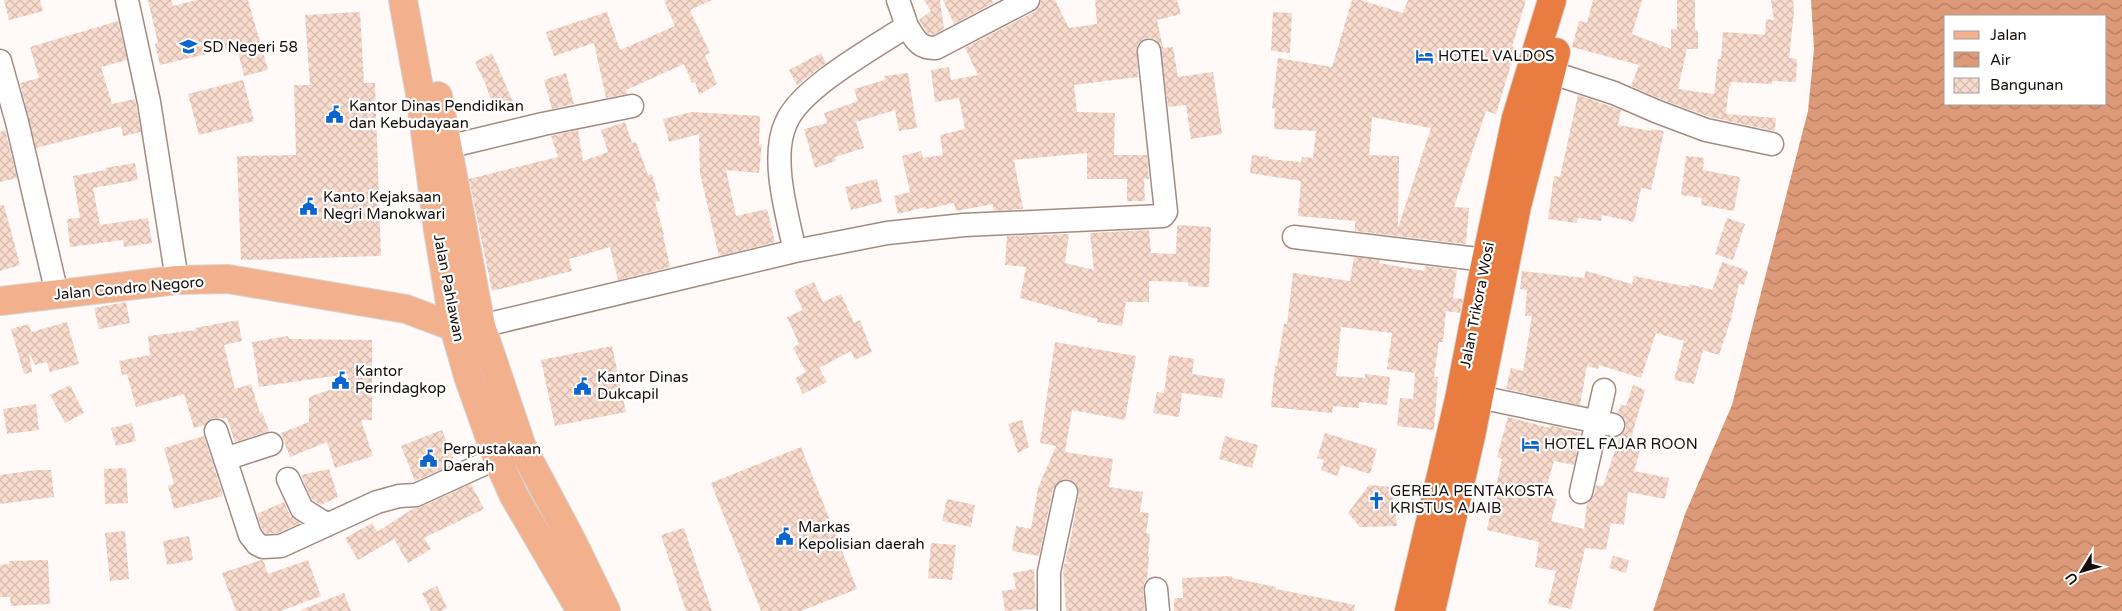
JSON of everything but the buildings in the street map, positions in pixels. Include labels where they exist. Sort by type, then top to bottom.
[{"type":"highway","name":"Jalan Trikora Wosi","points":[[1431,611],[1461,433],[1486,260],[1516,118],[1552,0]]},
{"type":"highway","name":"Jalan Trikora Wosi","points":[[1409,611],[1461,433],[1479,397],[1517,206],[1550,72],[1571,0]]},
{"type":"main road","name":"Jalan Pahlawan","points":[[403,0],[432,119],[447,147],[449,228],[447,287],[454,327],[468,376],[497,458],[514,496],[581,611]]},
{"type":"main road","name":"Jalan Pahlawan","points":[[421,0],[432,119],[449,228],[480,326],[522,447],[606,611]]},
{"type":"main road","name":"Jalan Condro Negoro","points":[[0,301],[176,280],[228,280],[406,309],[454,327]]},
{"type":"main road","points":[[406,309],[447,287]]},
{"type":"street","points":[[127,0],[149,102],[176,280]]},
{"type":"street","points":[[898,0],[907,26],[920,45],[928,48],[936,48],[1028,0]]},
{"type":"street","points":[[795,251],[782,186],[780,154],[786,121],[813,89],[907,26]]},
{"type":"street","points":[[480,326],[795,251],[887,233],[964,224],[1164,216],[1166,212],[1149,51]]},
{"type":"street","points":[[0,61],[17,122],[57,294]]},
{"type":"street","points":[[1550,72],[1614,93],[1706,130],[1772,144]]},
{"type":"street","points":[[447,147],[543,124],[632,106]]},
{"type":"street","points":[[1294,237],[1486,260]]},
{"type":"street","points":[[1581,492],[1605,424],[1604,390]]},
{"type":"street","points":[[1479,397],[1605,424]]},
{"type":"street","points":[[216,431],[250,535],[258,544],[264,547],[282,546],[326,524],[390,497],[421,493],[497,458]]},
{"type":"street","points":[[225,459],[271,444]]},
{"type":"street","points":[[288,479],[302,509],[310,516],[326,524]]},
{"type":"street","points":[[1049,611],[1049,572],[1066,492]]},
{"type":"street","points":[[1156,589],[1158,611]]},
{"type":"water","points":[[1811,0],[2122,0],[2122,611],[1653,611],[1685,514],[1732,405],[1808,111],[1814,49]]},
{"type":"place","name":"SD Negeri 58","points":[[189,47]]},
{"type":"place","name":"HOTEL VALDOS","points":[[1424,56]]},
{"type":"place","name":"Kantor Dinas Pendidikan dan Kebudayaan","points":[[335,115]]},
{"type":"place","name":"Kanto Kejaksaan Negri Manokwari","points":[[309,206]]},
{"type":"place","name":"Kantor Perindagkop","points":[[341,380]]},
{"type":"place","name":"Kantor Dinas Dukcapil","points":[[583,386]]},
{"type":"place","name":"HOTEL FAJAR ROON","points":[[1530,444]]},
{"type":"place","name":"Perpustakaan Daerah","points":[[429,458]]},
{"type":"place","name":"GEREJA PENTAKOSTA KRISTUS AJAIB","points":[[1376,500]]},
{"type":"place","name":"Markas Kepolisian daerah","points":[[784,536]]}]
